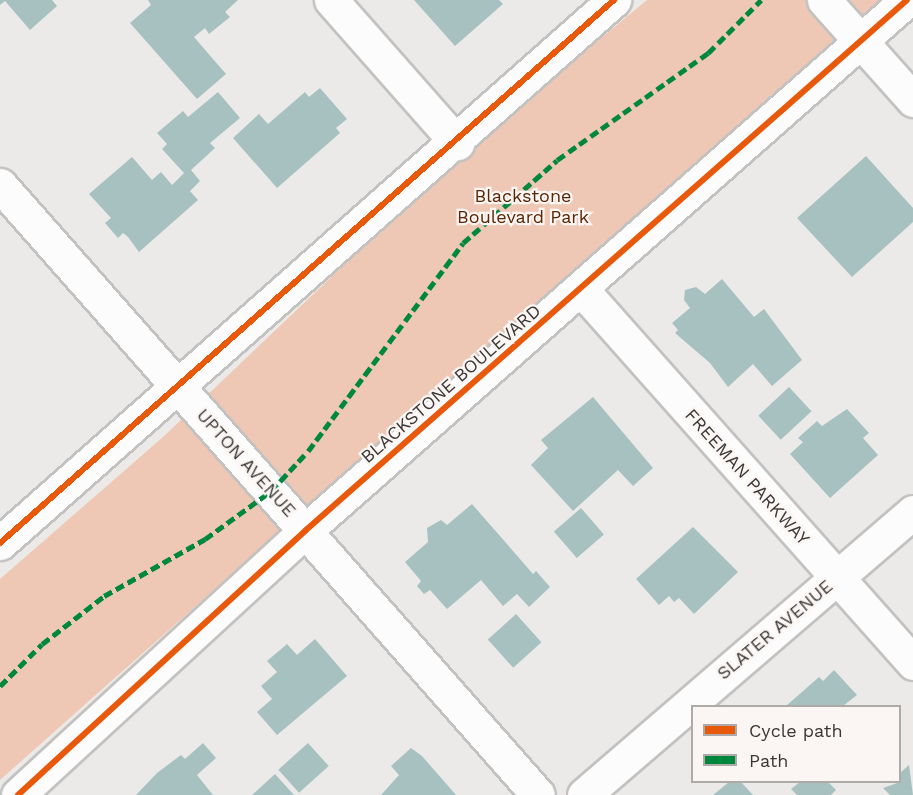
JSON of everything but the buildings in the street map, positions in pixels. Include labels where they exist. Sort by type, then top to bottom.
[{"type":"street","points":[[331,0],[457,143]]},
{"type":"street","points":[[0,543],[457,143],[614,0]]},
{"type":"street","points":[[824,0],[913,100]]},
{"type":"street","name":"BLACKSTONE BOULEVARD","points":[[28,792],[306,530],[582,290],[907,0]]},
{"type":"street","name":"UPTON AVENUE","points":[[0,184],[538,795]]},
{"type":"street","name":"FREEMAN PARKWAY","points":[[582,290],[913,663]]},
{"type":"street","name":"SLATER AVENUE","points":[[584,795],[913,512]]},
{"type":"green space","name":"Blackstone Boulevard Park","points":[[647,0],[879,0],[0,780],[0,579],[163,437],[464,151]]},
{"type":"marked path","points":[[0,686],[42,644],[104,596],[205,539],[271,491],[308,451],[463,243],[557,160],[708,53],[761,0]]},
{"type":"cycle path","points":[[0,543],[614,0]]},
{"type":"cycle path","points":[[18,795],[306,530],[907,0]]}]
